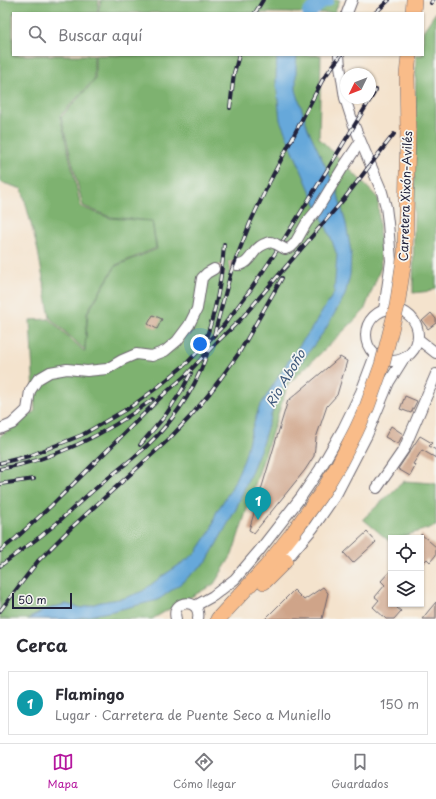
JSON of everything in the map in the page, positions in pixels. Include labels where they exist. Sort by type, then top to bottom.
[{"type":"highway","points":[[413,12],[414,0]]},
{"type":"highway","name":"Carretera Xixón-Avilés","points":[[218,619],[266,567],[323,491],[356,431],[367,407],[382,365],[397,306],[405,254],[408,131],[407,74],[409,56]]},
{"type":"highway","points":[[227,619],[285,561]]},
{"type":"street","points":[[347,12],[352,0]]},
{"type":"street","points":[[339,56],[345,98],[360,142],[382,192],[386,207],[391,261],[384,310]]},
{"type":"street","points":[[237,265],[244,263],[264,244],[271,242],[281,246],[291,247],[295,243],[307,222],[317,210],[360,142]]},
{"type":"street","points":[[0,429],[12,424],[27,410],[30,391],[38,379],[50,372],[67,369],[87,371],[107,369],[136,354],[152,356],[165,351],[177,341],[189,326],[197,309],[202,278],[214,269]]},
{"type":"street","points":[[393,308],[401,310],[409,314],[415,322],[418,330],[418,339],[416,347],[404,358],[397,361],[381,359],[375,355],[368,346],[366,335],[368,324],[374,315],[384,310],[393,308]]},
{"type":"street","points":[[418,339],[436,353]]},
{"type":"street","points":[[195,606],[213,596],[235,579],[301,497],[320,469],[343,429],[361,392],[375,355]]},
{"type":"street","points":[[285,561],[313,528],[337,493],[367,435],[389,382],[404,358]]},
{"type":"street","points":[[377,488],[404,449],[436,374]]},
{"type":"street","points":[[176,619],[175,612],[179,606],[186,603],[195,606],[198,613],[198,619]]},
{"type":"green space","points":[[0,0],[99,0],[97,12],[12,12],[12,56],[94,56],[94,80],[60,116],[81,207],[110,218],[152,221],[110,217],[83,206],[61,117],[95,80],[95,56],[321,56],[319,138],[378,198],[381,267],[364,311],[288,384],[232,555],[214,584],[152,619],[0,619],[0,436],[35,411],[30,320],[49,319],[85,352],[86,351],[50,318],[38,251],[22,189],[0,182]],"holes":[[[152,221],[157,249],[116,266],[88,312],[85,349],[87,312],[116,265],[156,248]]]},
{"type":"green space","points":[[101,0],[340,0],[334,12],[98,12]]},
{"type":"green space","points":[[436,12],[436,288],[431,291],[413,293],[416,56],[424,56],[424,30]]},
{"type":"green space","points":[[404,481],[436,484],[436,526],[408,535],[388,535],[388,540],[363,519]]},
{"type":"water","points":[[277,56],[297,56],[296,90],[308,129],[337,191],[346,224],[351,252],[350,275],[345,295],[325,330],[279,392],[260,450],[236,509],[207,561],[158,600],[73,619],[28,619],[45,610],[65,604],[82,608],[101,602],[125,598],[143,591],[196,553],[211,530],[216,513],[231,489],[244,460],[259,408],[290,358],[310,331],[334,293],[337,255],[280,120],[276,81]]},
{"type":"building","points":[[431,313],[436,319],[436,323],[428,329],[422,321]]},
{"type":"building","points":[[153,315],[162,319],[157,329],[148,324]]},
{"type":"building","points":[[340,357],[347,361],[337,395],[327,406],[316,438],[314,456],[305,470],[254,533],[249,530],[288,400]]},
{"type":"building","points":[[405,396],[417,401],[411,413],[400,409]]},
{"type":"building","points":[[391,426],[403,434],[398,444],[385,437]]},
{"type":"building","points":[[420,436],[432,443],[429,446],[436,450],[436,458],[422,450],[413,464],[416,465],[410,476],[398,469]]},
{"type":"building","points":[[367,532],[376,542],[353,563],[344,553]]},
{"type":"building","points":[[424,537],[436,547],[436,555],[430,562],[427,559],[424,562]]},
{"type":"building","points":[[388,573],[388,607],[398,607],[397,608],[401,611],[394,619],[386,619],[373,607],[379,600],[375,597],[385,585],[381,581]]},
{"type":"building","points":[[323,587],[328,593],[322,619],[265,619],[294,590],[304,600]]},
{"type":"building","points":[[436,602],[436,619],[422,619],[430,609]]},
{"type":"waterway","name":"Rio Aboño","points":[[310,12],[322,2],[327,0]]},
{"type":"tunnel","points":[[214,269],[237,265]]},
{"type":"railway","points":[[256,12],[263,0]]},
{"type":"railway","points":[[376,12],[389,0]]},
{"type":"railway","points":[[230,108],[234,73],[239,56]]},
{"type":"railway","points":[[214,335],[231,272],[250,223],[323,79],[340,56]]},
{"type":"railway","points":[[0,463],[29,456],[82,435],[132,406],[187,363],[224,325],[251,289],[274,255],[367,104]]},
{"type":"railway","points":[[0,551],[51,506],[162,396],[186,375],[241,319],[344,199],[394,134]]},
{"type":"railway","points":[[204,344],[218,295],[224,244]]},
{"type":"railway","points":[[0,611],[38,561],[71,528],[168,440],[190,417],[239,353],[282,278]]},
{"type":"railway","points":[[88,495],[157,436],[186,398],[207,354]]},
{"type":"railway","points":[[140,445],[165,416],[191,373]]},
{"type":"railway","points":[[0,469],[41,459],[81,443],[118,423],[153,399]]},
{"type":"railway","points":[[0,484],[34,479]]},
{"type":"railway","points":[[0,566],[57,523],[91,492]]},
{"type":"place","name":"Flamingo","points":[[258,520]]}]
